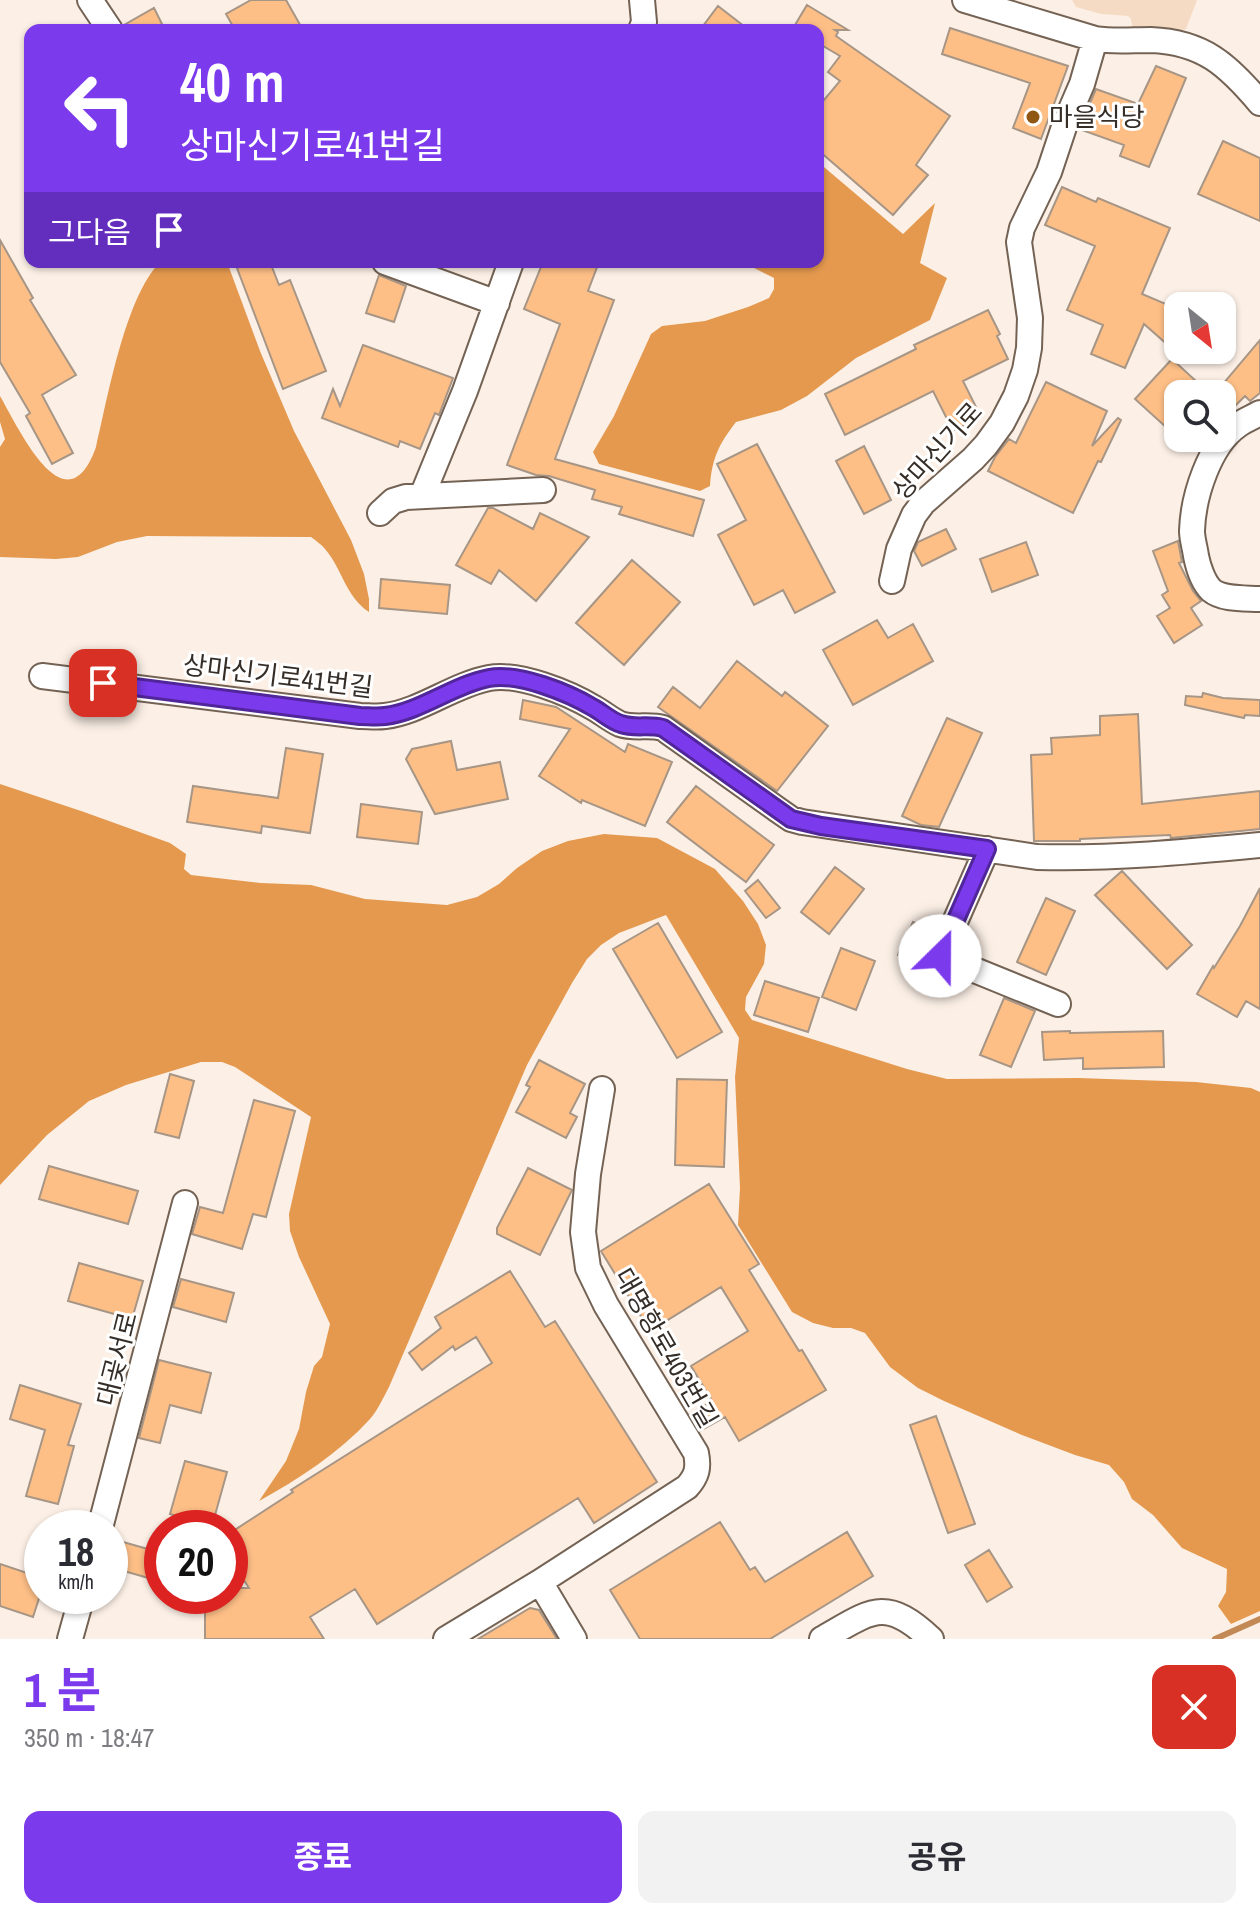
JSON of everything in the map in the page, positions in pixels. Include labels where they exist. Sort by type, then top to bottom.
[{"type":"street","points":[[90,0],[106,24]]},
{"type":"street","points":[[642,0],[643,24]]},
{"type":"street","points":[[965,0],[1095,39],[1163,41],[1195,47],[1230,71],[1260,103]]},
{"type":"street","name":"상마신기로","points":[[892,581],[899,549],[914,515],[986,445],[1016,396],[1029,348],[1030,318],[1019,242],[1022,228],[1049,172],[1082,84],[1095,39]]},
{"type":"street","points":[[401,268],[497,303]]},
{"type":"street","points":[[422,496],[465,391],[509,268]]},
{"type":"street","points":[[1260,413],[1236,426],[1216,451],[1204,473],[1196,499],[1192,533],[1197,561],[1211,590],[1223,596],[1260,599]]},
{"type":"street","points":[[380,513],[393,501],[422,496],[543,490]]},
{"type":"street","name":"상마신기로41번길","points":[[42,676],[360,716],[395,714],[472,683],[492,677],[509,678],[562,691],[619,724],[663,728],[791,819],[821,826],[1037,857],[1164,854],[1260,845]]},
{"type":"street","points":[[987,849],[940,956],[1058,1004]]},
{"type":"street","name":"대명항로403번길","points":[[540,1582],[687,1487],[695,1477],[698,1465],[696,1453],[606,1305],[588,1268],[583,1232],[588,1174],[602,1089]]},
{"type":"street","name":"대곶서로","points":[[105,1510],[185,1203]]},
{"type":"street","points":[[446,1639],[540,1582],[574,1639]]},
{"type":"street","points":[[822,1639],[867,1614],[885,1611],[902,1615],[931,1639]]},
{"type":"street","points":[[70,1639],[77,1614]]},
{"type":"shaded area","points":[[1072,0],[1197,0],[1186,29],[1169,32],[1137,31],[1128,16],[1101,14],[1076,7]]},
{"type":"shaded area","points":[[824,167],[903,234],[935,203],[920,263],[947,278],[930,320],[856,358],[807,396],[781,410],[736,422],[717,452],[710,486],[700,491],[599,464],[593,452],[614,416],[651,334],[662,326],[705,321],[769,298],[774,289],[774,278],[754,268],[824,268]]},
{"type":"shaded area","points":[[156,268],[229,268],[294,431],[351,540],[364,574],[369,612],[349,591],[325,549],[311,537],[147,536],[117,542],[78,557],[0,557],[0,447],[5,439],[0,422],[0,396],[44,465],[57,476],[71,479],[84,470],[96,447],[119,349],[148,278]]},
{"type":"shaded area","points":[[0,784],[170,843],[186,854],[184,869],[191,875],[311,885],[365,899],[447,905],[477,897],[542,851],[568,841],[604,834],[657,838],[715,869],[758,924],[766,945],[764,964],[746,997],[745,1010],[752,1020],[947,1079],[1078,1078],[1196,1082],[1251,1088],[1260,1092],[1260,1611],[1231,1624],[1218,1606],[1226,1592],[1227,1569],[1182,1548],[1153,1515],[1132,1499],[1124,1482],[1109,1465],[1022,1435],[944,1401],[918,1388],[890,1367],[865,1333],[813,1323],[792,1312],[738,1225],[740,1188],[735,1077],[739,1038],[666,915],[619,933],[601,945],[587,959],[572,983],[527,1065],[376,1412],[332,1454],[259,1501],[286,1461],[299,1429],[306,1392],[314,1366],[322,1357],[330,1324],[290,1231],[289,1214],[311,1117],[235,1067],[222,1062],[201,1062],[126,1085],[89,1101],[47,1135],[0,1185]]},
{"type":"building","points":[[251,0],[286,0],[300,24],[232,24],[226,14]]},
{"type":"building","points":[[807,5],[848,30],[835,30],[838,32],[836,36],[950,116],[916,165],[928,175],[893,215],[824,155],[824,100],[840,81],[828,72],[840,56],[824,47],[824,24],[796,24]]},
{"type":"building","points":[[718,6],[741,24],[704,24]]},
{"type":"building","points":[[154,8],[162,24],[126,24]]},
{"type":"building","points":[[950,28],[1068,66],[1041,139],[1013,128],[1030,83],[942,54]]},
{"type":"building","points":[[1156,66],[1186,78],[1149,167],[1120,156],[1124,145],[1079,129],[1096,89],[1138,104]]},
{"type":"building","points":[[1223,141],[1260,158],[1260,221],[1198,194]]},
{"type":"building","points":[[1062,187],[1096,202],[1098,198],[1170,228],[1142,294],[1164,303],[1164,342],[1144,324],[1125,368],[1091,354],[1103,325],[1067,310],[1095,246],[1045,225]]},
{"type":"building","points":[[0,240],[33,298],[30,300],[76,375],[42,395],[73,453],[52,464],[26,416],[30,413],[0,362]]},
{"type":"building","points":[[237,268],[272,268],[279,285],[290,280],[326,371],[283,389]]},
{"type":"building","points":[[541,268],[597,268],[588,291],[614,300],[555,459],[704,500],[693,536],[619,514],[622,507],[592,499],[595,490],[507,465],[560,324],[524,309]]},
{"type":"building","points":[[379,275],[406,286],[394,322],[366,313]]},
{"type":"building","points":[[988,310],[1008,359],[963,381],[981,417],[953,431],[933,391],[845,435],[825,394],[916,349],[914,345]]},
{"type":"building","points":[[1260,340],[1260,393],[1250,401],[1245,396],[1236,405],[1236,380],[1226,380]]},
{"type":"building","points":[[363,345],[453,378],[439,415],[435,413],[420,449],[400,441],[398,447],[322,418],[333,389],[340,406]]},
{"type":"building","points":[[1167,364],[1177,364],[1195,380],[1164,380],[1164,425],[1135,399]]},
{"type":"building","points":[[1046,382],[1107,411],[1092,446],[1118,418],[1121,420],[1073,513],[988,471],[1009,439],[1016,443]]},
{"type":"building","points":[[757,444],[835,592],[795,613],[783,590],[754,605],[718,535],[746,520],[717,464]]},
{"type":"building","points":[[864,446],[891,500],[864,514],[836,461]]},
{"type":"building","points":[[488,508],[533,529],[540,513],[589,537],[536,601],[499,570],[491,584],[456,565]]},
{"type":"building","points":[[946,529],[956,549],[922,566],[914,551],[918,542]]},
{"type":"building","points":[[1178,541],[1182,562],[1179,563],[1201,601],[1191,608],[1202,625],[1174,643],[1157,616],[1170,608],[1162,595],[1168,591],[1153,551]]},
{"type":"building","points":[[1026,542],[1038,575],[992,592],[980,559]]},
{"type":"building","points":[[632,560],[680,602],[624,665],[576,623]]},
{"type":"building","points":[[381,579],[450,585],[447,614],[379,608]]},
{"type":"building","points":[[877,620],[888,638],[913,624],[933,661],[853,705],[823,650]]},
{"type":"building","points":[[737,661],[782,696],[785,692],[828,726],[777,791],[658,707],[673,687],[700,708]]},
{"type":"building","points":[[1203,693],[1223,698],[1260,700],[1260,716],[1245,715],[1244,718],[1185,705],[1186,696],[1202,697]]},
{"type":"building","points":[[523,700],[556,707],[625,752],[628,744],[672,762],[645,826],[582,800],[581,803],[539,776],[570,729],[520,719]]},
{"type":"building","points":[[1138,714],[1142,804],[1260,791],[1260,829],[1171,838],[1170,835],[1034,841],[1031,755],[1052,754],[1051,738],[1100,735],[1100,716]]},
{"type":"building","points":[[947,718],[982,733],[939,827],[921,825],[902,816]]},
{"type":"building","points":[[451,741],[457,770],[500,762],[508,799],[435,814],[406,759],[412,749]]},
{"type":"building","points":[[286,748],[323,754],[310,833],[262,826],[261,833],[187,822],[193,786],[278,798]]},
{"type":"building","points":[[696,786],[774,845],[746,882],[667,822]]},
{"type":"building","points":[[361,804],[422,812],[418,844],[357,837]]},
{"type":"building","points":[[835,867],[864,889],[829,934],[801,912]]},
{"type":"building","points":[[1122,871],[1192,945],[1167,969],[1095,895]]},
{"type":"building","points":[[758,880],[780,908],[766,918],[745,891]]},
{"type":"building","points":[[1260,888],[1260,1009],[1246,1001],[1237,1017],[1197,994]]},
{"type":"building","points":[[1046,898],[1075,911],[1046,975],[1017,962]]},
{"type":"building","points":[[913,922],[932,930],[918,963],[898,955]]},
{"type":"building","points":[[658,923],[722,1032],[677,1058],[613,949]]},
{"type":"building","points":[[841,948],[875,961],[856,1010],[822,997]]},
{"type":"building","points":[[765,981],[819,998],[808,1032],[754,1015]]},
{"type":"building","points":[[1004,998],[1035,1011],[1011,1067],[980,1055]]},
{"type":"building","points":[[1163,1031],[1164,1067],[1083,1069],[1083,1058],[1044,1060],[1042,1032]]},
{"type":"building","points":[[539,1060],[585,1084],[570,1113],[577,1117],[566,1138],[516,1112],[530,1087],[526,1085]]},
{"type":"building","points":[[170,1074],[194,1081],[179,1138],[155,1132]]},
{"type":"building","points":[[677,1079],[727,1080],[724,1167],[675,1165]]},
{"type":"building","points":[[254,1100],[295,1111],[266,1217],[253,1214],[242,1249],[192,1234],[200,1207],[223,1213]]},
{"type":"building","points":[[49,1166],[138,1191],[128,1224],[39,1199]]},
{"type":"building","points":[[528,1168],[572,1190],[540,1255],[497,1234],[497,1228]]},
{"type":"building","points":[[709,1184],[759,1264],[749,1270],[826,1390],[739,1441],[725,1417],[700,1431],[690,1414],[712,1401],[691,1366],[748,1331],[721,1287],[650,1331],[601,1251]]},
{"type":"building","points":[[79,1263],[143,1281],[132,1319],[68,1301]]},
{"type":"building","points":[[510,1271],[545,1327],[555,1321],[657,1482],[594,1523],[578,1498],[377,1624],[355,1589],[310,1617],[324,1639],[205,1639],[205,1614],[248,1614],[248,1521],[293,1492],[291,1490],[492,1363],[476,1337],[455,1350],[453,1346],[422,1370],[409,1353],[441,1328],[435,1317]]},
{"type":"building","points":[[181,1279],[234,1293],[226,1322],[173,1307]]},
{"type":"building","points":[[159,1360],[211,1373],[201,1413],[170,1405],[160,1443],[139,1438]]},
{"type":"building","points":[[20,1385],[81,1404],[68,1445],[74,1446],[58,1504],[26,1496],[45,1430],[10,1419]]},
{"type":"building","points":[[936,1416],[975,1524],[948,1533],[910,1425]]},
{"type":"building","points":[[185,1461],[227,1472],[216,1510],[171,1510]]},
{"type":"building","points":[[720,1522],[750,1570],[755,1567],[765,1582],[847,1532],[873,1576],[770,1639],[640,1639],[610,1590]]},
{"type":"building","points":[[128,1543],[144,1548],[144,1577],[128,1572]]},
{"type":"building","points":[[989,1550],[1012,1587],[987,1602],[965,1565]]},
{"type":"building","points":[[0,1564],[24,1572],[24,1614],[0,1606]]},
{"type":"building","points":[[530,1608],[539,1610],[557,1639],[478,1639]]},
{"type":"waterway","points":[[1215,1639],[1260,1619]]},
{"type":"place","name":"마을식당","points":[[1033,117]]},
{"type":"route","points":[[103,683],[360,716],[385,716],[404,711],[492,677],[562,691],[619,724],[663,728],[791,819],[987,849],[940,956]]}]
